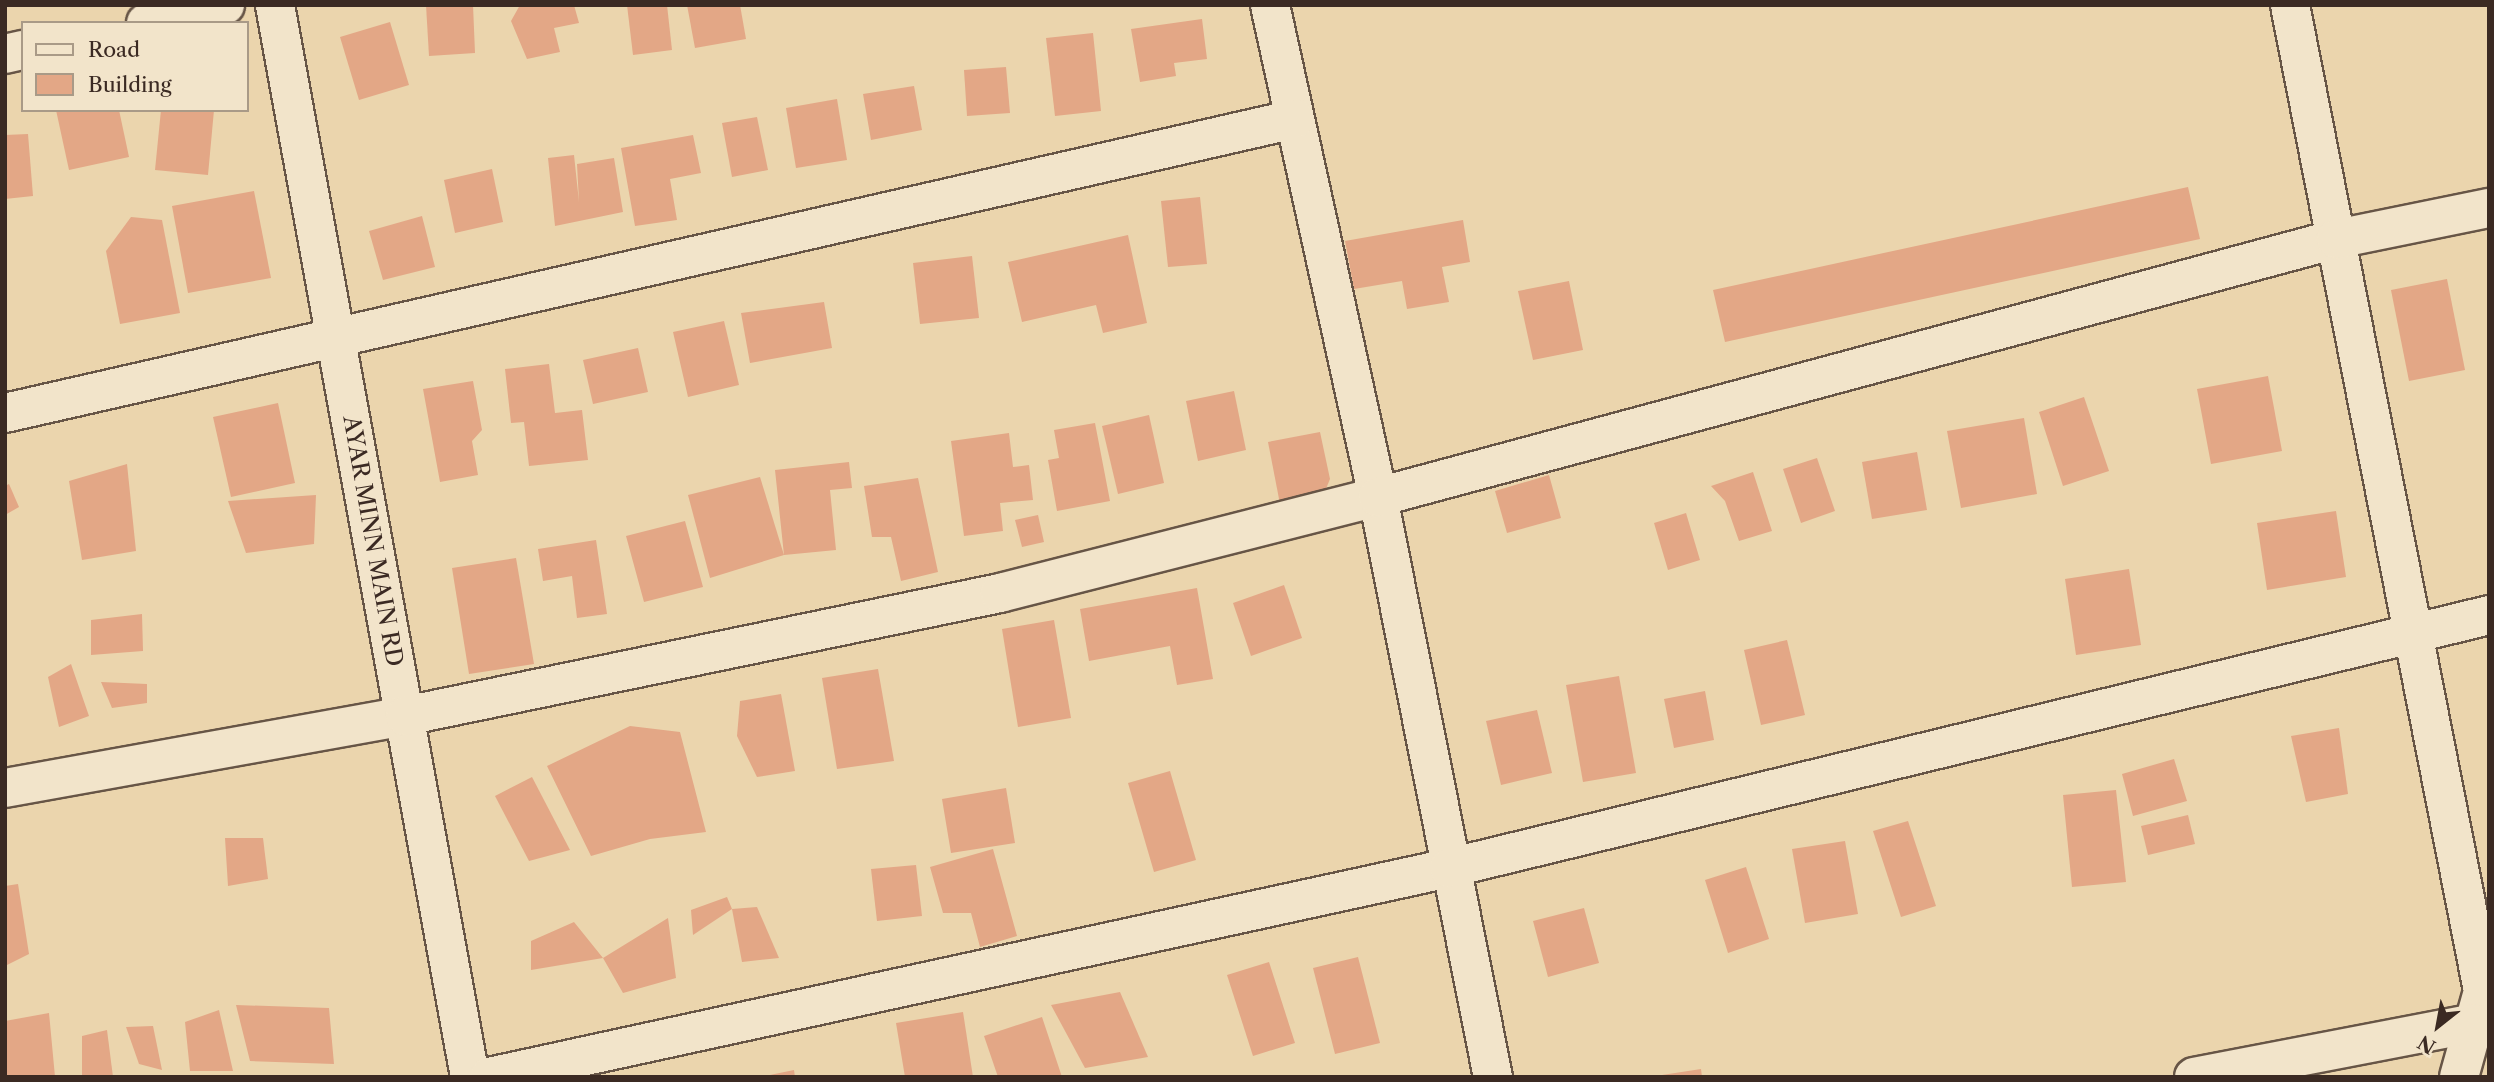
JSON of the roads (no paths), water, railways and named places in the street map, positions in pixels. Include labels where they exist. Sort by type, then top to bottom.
[{"type":"street","points":[[155,21],[225,5]]},
{"type":"street","name":"AYAR MINN MAIN RD","points":[[275,5],[470,1077]]},
{"type":"street","points":[[1270,5],[1378,497],[1448,868],[1493,1077]]},
{"type":"street","points":[[2290,5],[2483,990],[2459,1077]]},
{"type":"street","points":[[5,413],[1295,119]]},
{"type":"street","points":[[5,788],[405,716],[1000,593],[1378,497],[2336,239],[2489,208]]},
{"type":"street","points":[[489,1077],[1448,868],[2489,615]]},
{"type":"street","points":[[2194,1077],[2474,1023]]}]
